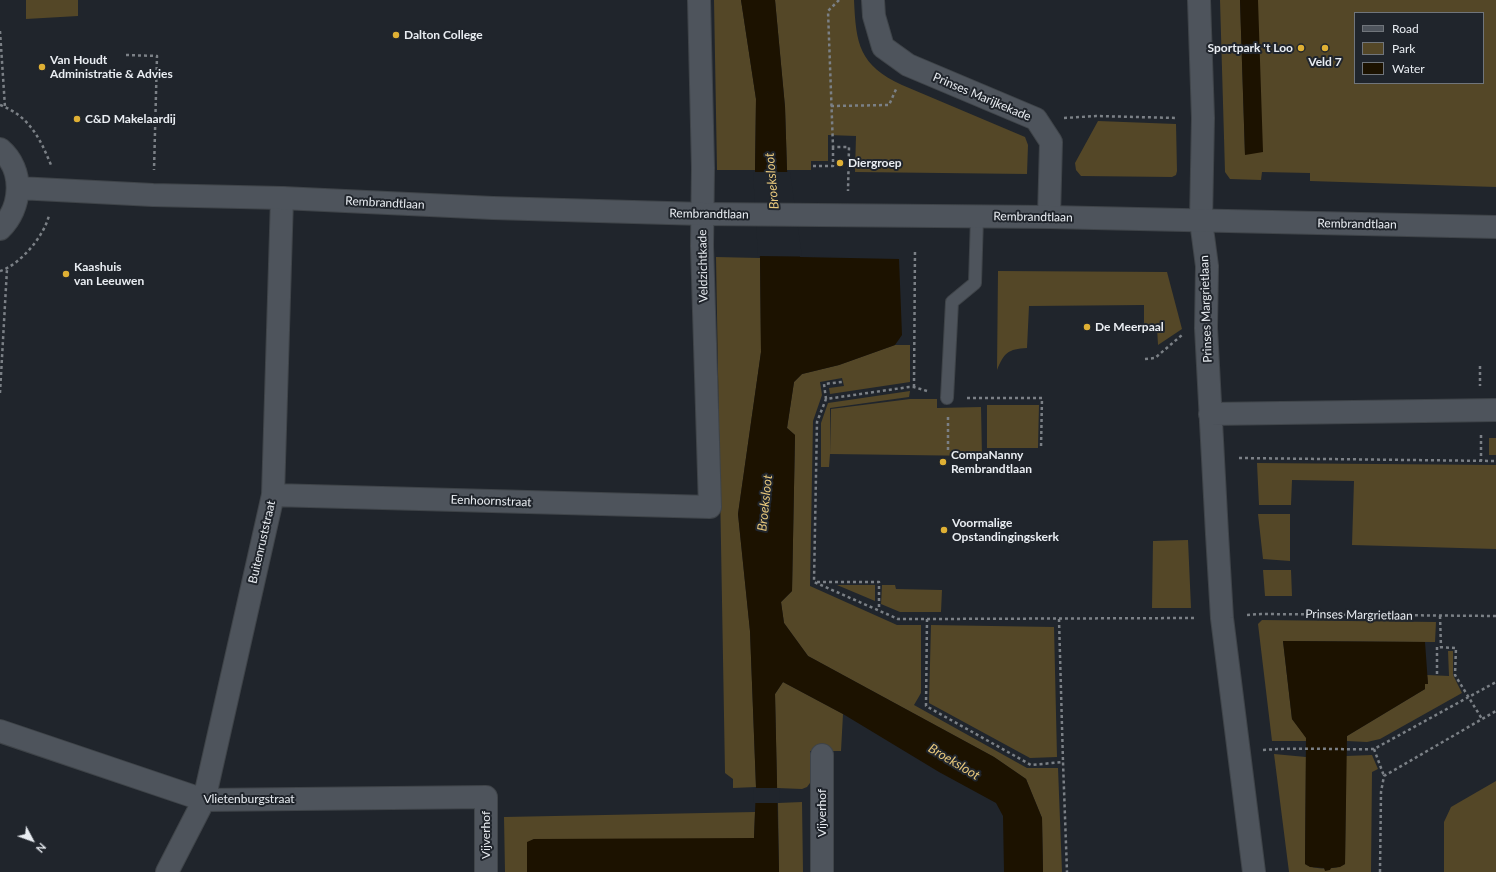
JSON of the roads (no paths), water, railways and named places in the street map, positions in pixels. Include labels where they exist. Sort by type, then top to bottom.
[{"type":"street","name":"Veldzichtkade","points":[[699,0],[703,214],[702,246],[710,507]]},
{"type":"street","name":"Prinses Marijkekade","points":[[873,0],[874,16],[883,47],[908,65],[1036,119],[1051,142],[1049,217]]},
{"type":"street","name":"Prinses Margrietlaan","points":[[1199,0],[1203,118],[1201,220],[1207,266],[1206,328],[1222,618],[1254,872]]},
{"type":"street","points":[[0,149],[11,162],[16,175],[18,188],[14,209],[9,220],[0,229]]},
{"type":"street","name":"Rembrandtlaan","points":[[18,188],[153,195],[282,198],[478,207],[703,214],[1049,217],[1496,227]]},
{"type":"street","name":"Buitenruststraat","points":[[167,872],[204,800],[273,495],[282,198]]},
{"type":"street","points":[[1210,414],[1496,410]]},
{"type":"street","name":"Eenhoornstraat","points":[[273,495],[710,507]]},
{"type":"street","name":"Vlietenburgstraat","points":[[0,731],[204,800],[486,797]]},
{"type":"street","name":"Vijverhof","points":[[822,755],[822,872]]},
{"type":"street","name":"Vijverhof","points":[[486,797],[486,872]]},
{"type":"lane","points":[[947,398],[952,302],[975,283],[977,217]]},
{"type":"water","name":"Broeksloot","points":[[741,0],[775,0],[785,107],[787,170],[800,257],[899,259],[902,335],[895,345],[839,365],[802,374],[794,382],[787,428],[795,435],[792,591],[781,602],[784,623],[808,656],[994,757],[1026,779],[1042,818],[1043,872],[1004,872],[1003,816],[996,803],[939,772],[843,714],[783,682],[775,694],[779,872],[527,872],[527,842],[534,839],[754,838],[756,787],[750,631],[738,514],[761,352],[760,258],[755,170],[756,99]]},
{"type":"water","points":[[1240,0],[1258,0],[1263,152],[1245,155]]},
{"type":"water","points":[[1283,641],[1425,642],[1428,684],[1425,684],[1425,689],[1347,736],[1345,864],[1325,871],[1324,868],[1310,867],[1305,864],[1306,738],[1292,719]]},
{"type":"place","name":"Dalton College","points":[[396,35]]},
{"type":"place","name":"Sportpark 't Loo","points":[[1301,48]]},
{"type":"place","name":"Veld 7","points":[[1325,48]]},
{"type":"place","name":"Van Houdt Administratie & Advies","points":[[42,67]]},
{"type":"place","name":"C&D Makelaardij","points":[[77,119]]},
{"type":"place","name":"Diergroep","points":[[840,163]]},
{"type":"place","name":"Kaashuis van Leeuwen","points":[[66,274]]},
{"type":"place","name":"De Meerpaal","points":[[1087,327]]},
{"type":"place","name":"CompaNanny Rembrandtlaan","points":[[943,462]]},
{"type":"place","name":"Voormalige Opstandingingskerk","points":[[944,530]]}]
